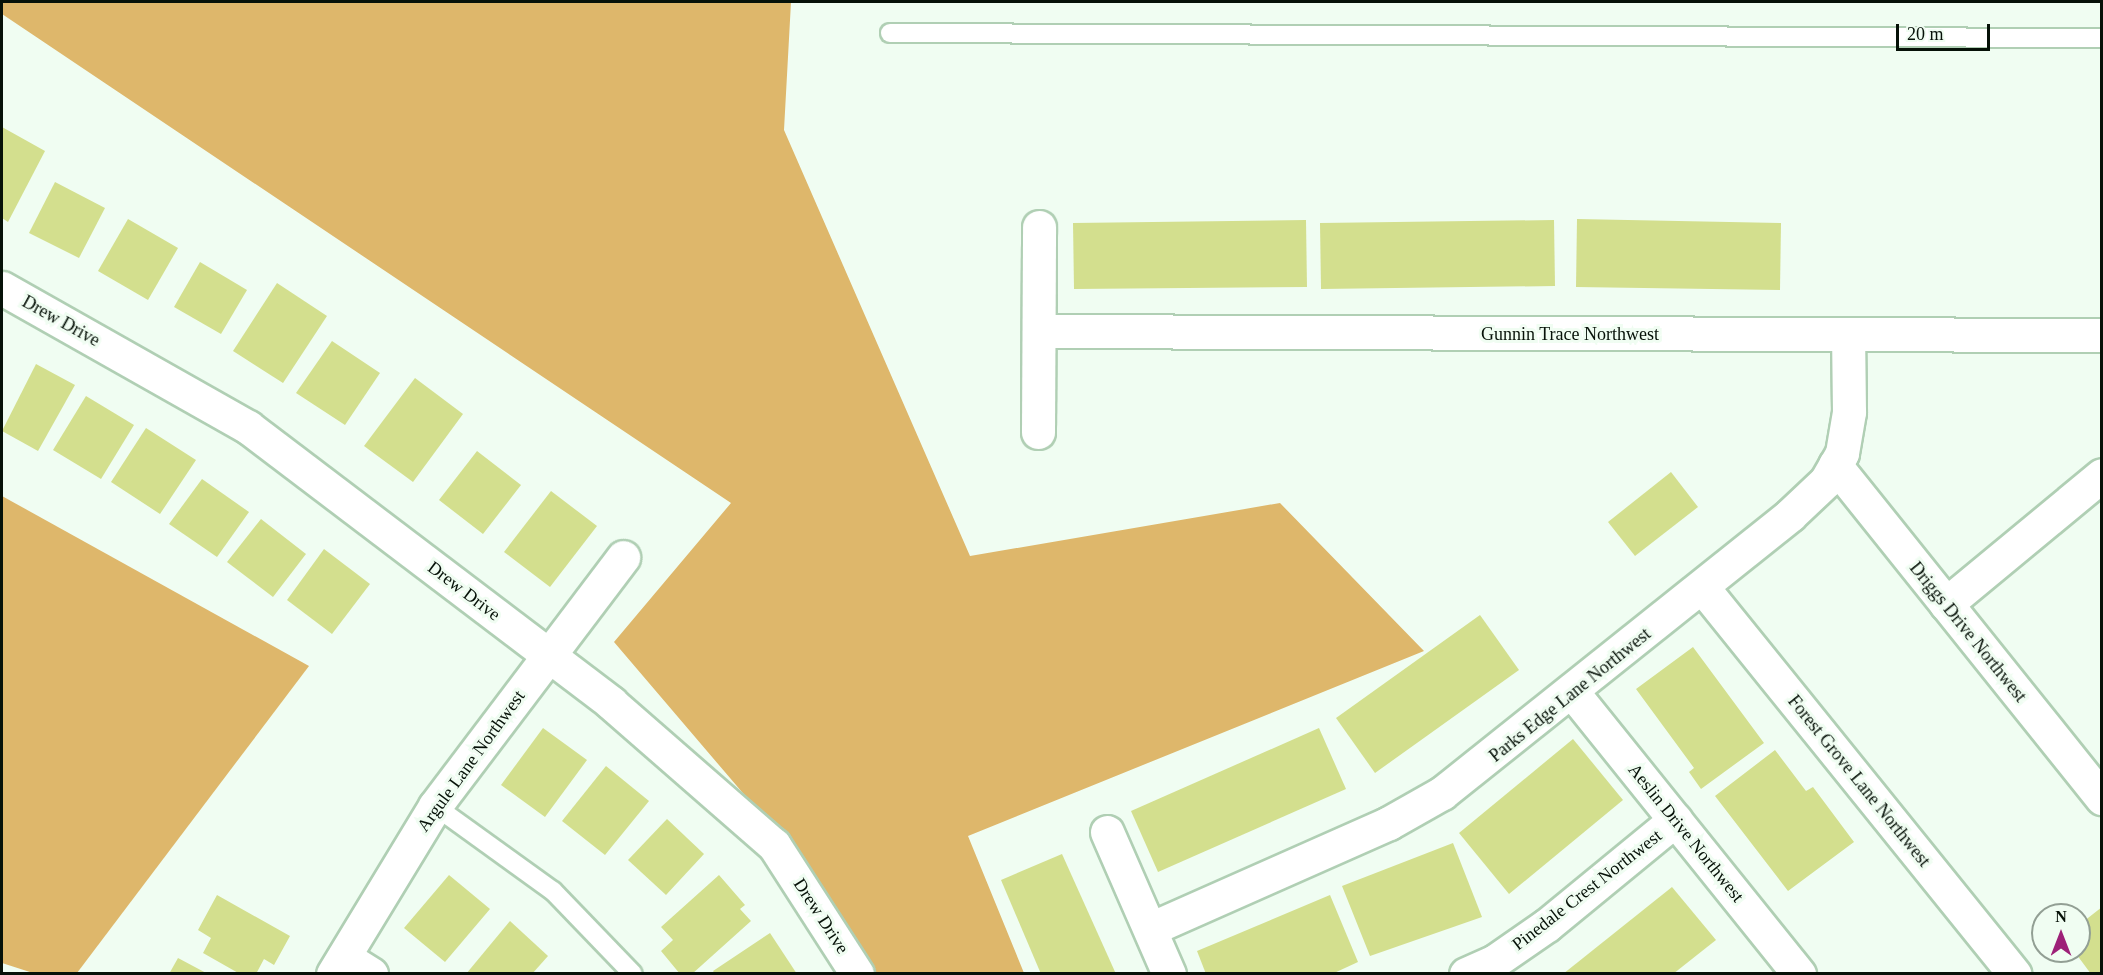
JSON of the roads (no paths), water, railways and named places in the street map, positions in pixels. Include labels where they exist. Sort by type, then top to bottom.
[{"type":"street","points":[[1038,432],[1039,227]]},
{"type":"street","name":"Drew Drive","points":[[2,288],[248,427],[665,746],[774,845],[857,974]]},
{"type":"street","name":"Gunnin Trace Northwest","points":[[1039,331],[2102,335]]},
{"type":"street","name":"Parks Edge Lane Northwest","points":[[1150,929],[1389,823],[1442,794],[1573,693],[1790,515],[1834,465],[1849,412],[1848,335]]},
{"type":"street","name":"Driggs Drive Northwest","points":[[1834,465],[2102,798]]},
{"type":"street","points":[[1946,604],[2102,475]]},
{"type":"street","name":"Argule Lane Northwest","points":[[338,965],[435,806],[623,557]]},
{"type":"street","name":"Forest Grove Lane Northwest","points":[[1703,588],[2015,974]]},
{"type":"street","name":"Aeslin Drive Northwest","points":[[1573,693],[1799,974]]},
{"type":"street","name":"Pinedale Crest Northwest","points":[[1466,974],[1495,961],[1547,925],[1675,820]]},
{"type":"street","points":[[1107,832],[1169,974]]},
{"type":"street","points":[[338,965],[372,974]]},
{"type":"lane","points":[[890,33],[2102,38]]},
{"type":"lane","points":[[435,806],[553,891],[633,974]]}]
